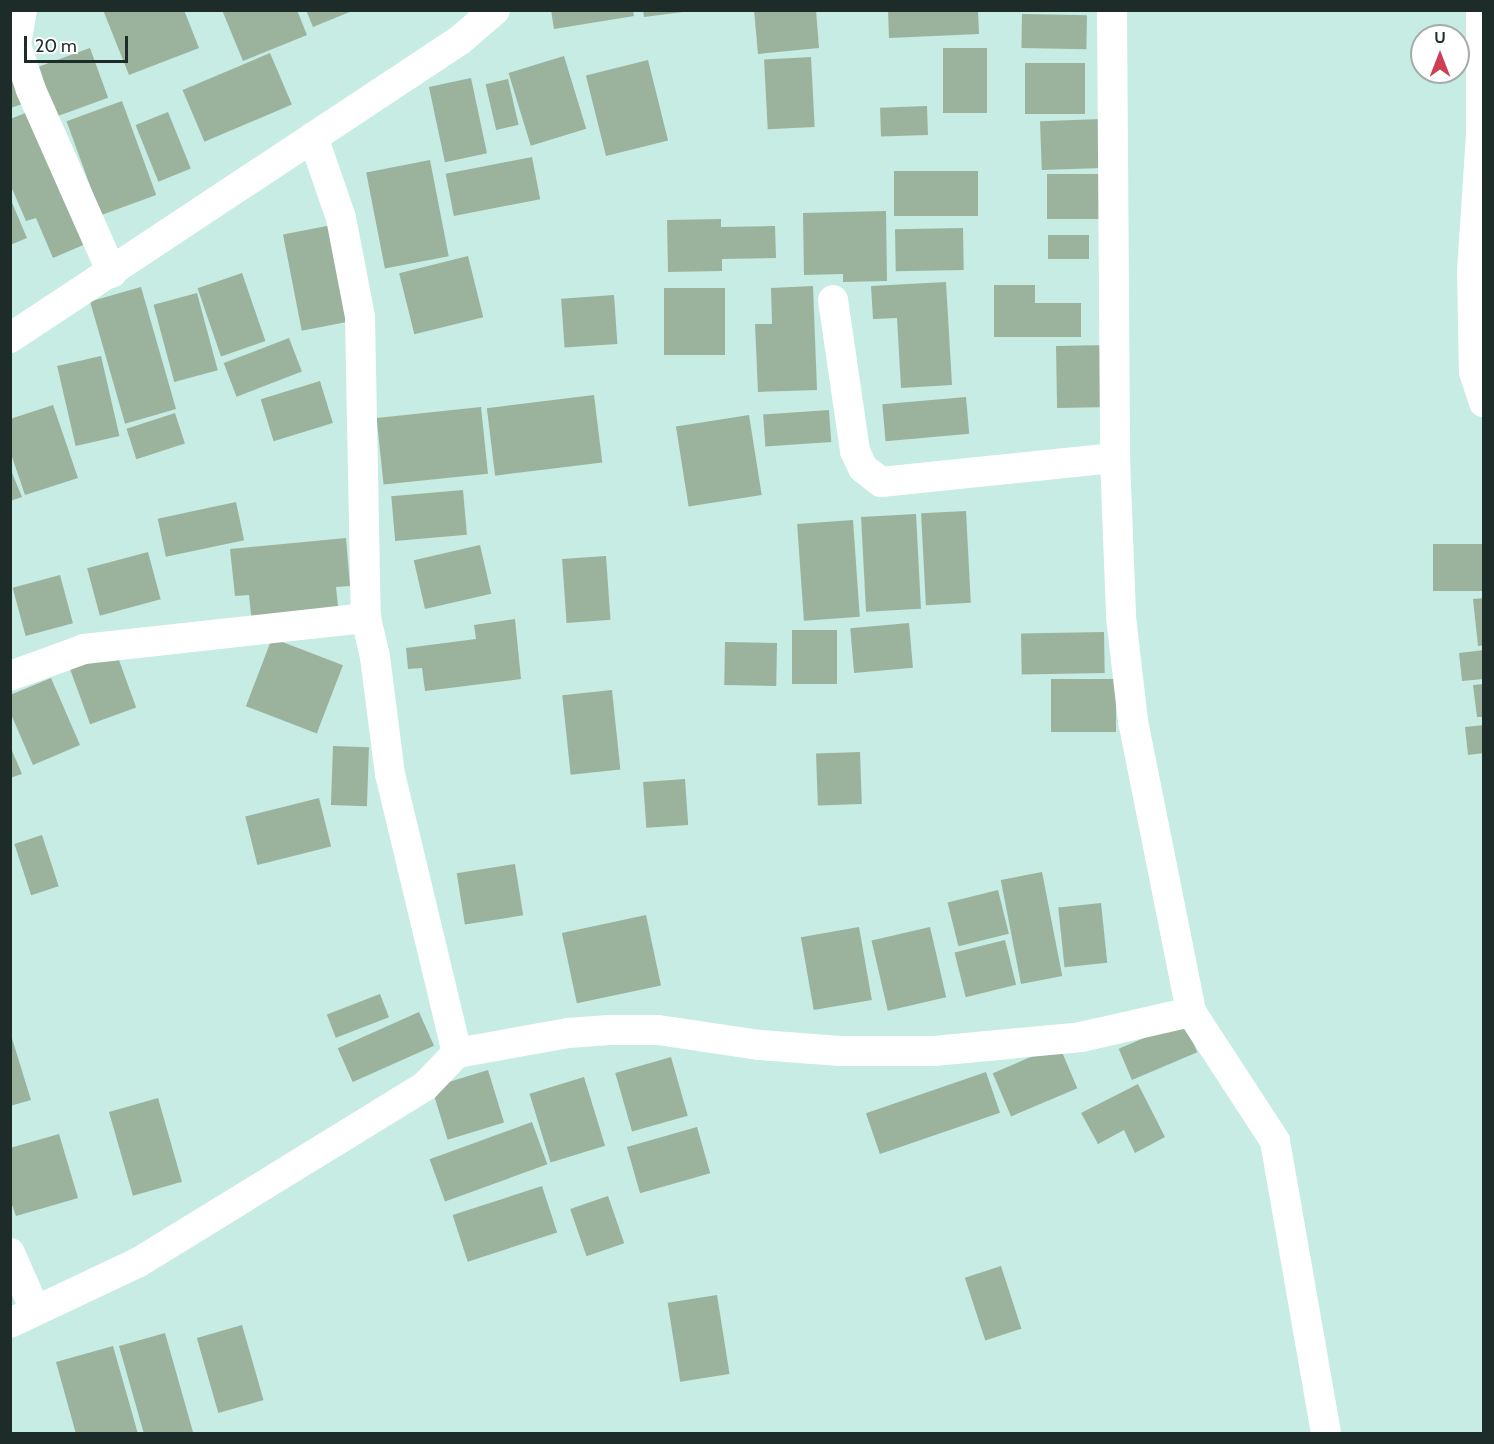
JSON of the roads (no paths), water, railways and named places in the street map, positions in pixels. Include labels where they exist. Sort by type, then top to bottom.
[{"type":"street","points":[[22,10],[16,45],[31,90],[112,273]]},
{"type":"street","points":[[10,338],[112,273],[460,40],[495,10]]},
{"type":"street","points":[[1112,10],[1115,458],[1121,617],[1133,722],[1191,1012],[1275,1141],[1326,1434]]},
{"type":"street","points":[[1481,10],[1481,135],[1472,272],[1474,372],[1484,402]]},
{"type":"street","points":[[313,137],[341,218],[360,317],[366,618],[390,774],[458,1053]]},
{"type":"street","points":[[833,300],[855,451],[863,468],[880,482],[1115,458]]},
{"type":"street","points":[[10,676],[84,649],[366,618]]},
{"type":"street","points":[[10,1253],[23,1317],[139,1262],[193,1230],[326,1143],[425,1086],[458,1053],[568,1033],[609,1030],[658,1030],[760,1045],[840,1051],[946,1050],[1081,1037],[1191,1012]]}]
